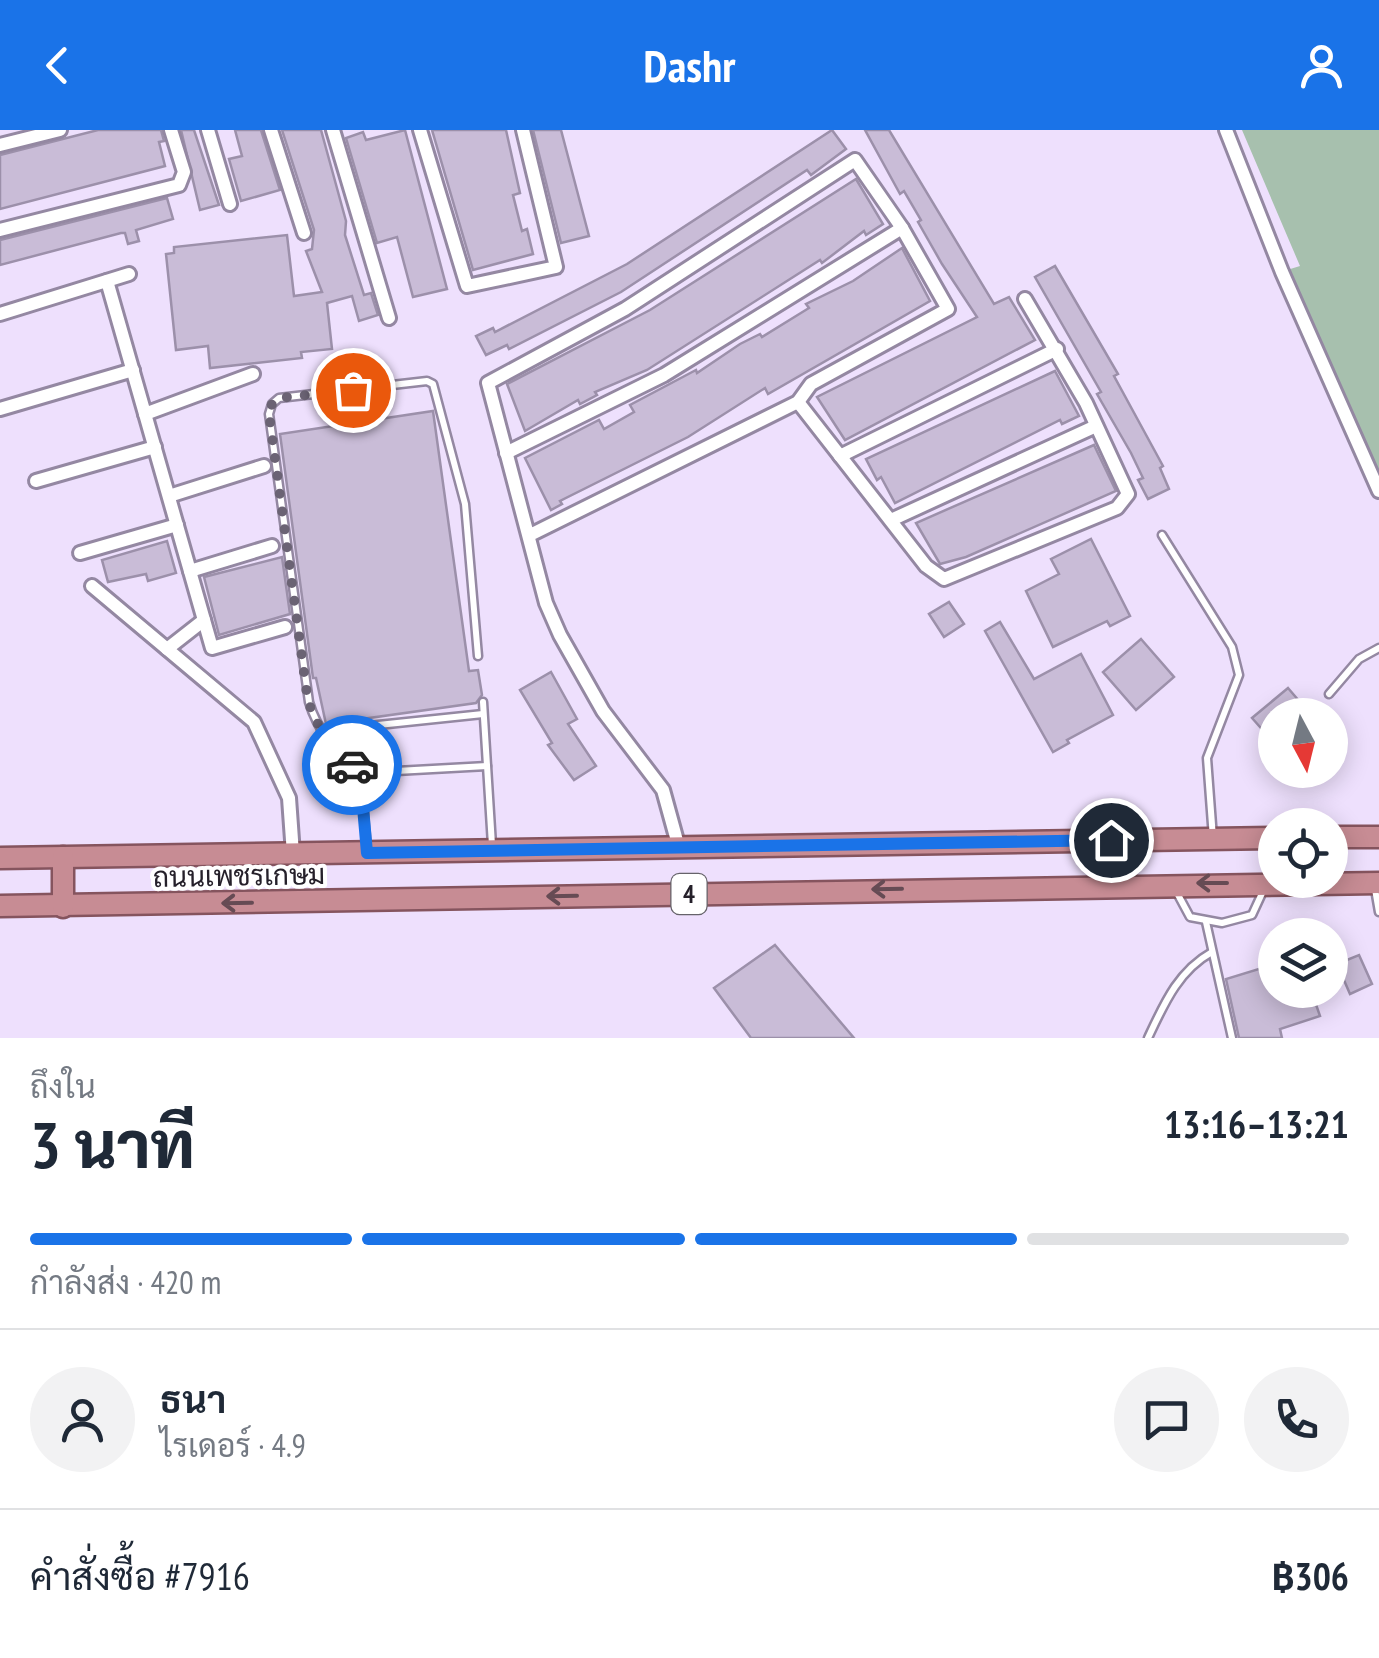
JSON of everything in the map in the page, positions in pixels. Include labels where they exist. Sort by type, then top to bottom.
[{"type":"highway","points":[[1348,837],[1379,837]]},
{"type":"highway","name":"ถนนเพชรเกษม","points":[[0,858],[1258,838]]},
{"type":"highway","points":[[63,857],[63,906]]},
{"type":"highway","name":"ถนนเพชรเกษม","points":[[1348,882],[1376,882]]},
{"type":"highway","name":"ถนนเพชรเกษม","points":[[0,906],[1258,883]]},
{"type":"street","points":[[0,145],[60,130]]},
{"type":"street","points":[[0,230],[179,186],[184,172],[171,130]]},
{"type":"street","points":[[208,130],[230,204]]},
{"type":"street","points":[[271,130],[304,233]]},
{"type":"street","points":[[333,130],[389,318]]},
{"type":"street","points":[[420,130],[467,286],[556,267],[523,130]]},
{"type":"street","points":[[1226,130],[1282,272],[1379,492]]},
{"type":"street","points":[[530,535],[798,402],[811,384],[948,308],[902,228],[856,160],[625,309],[488,382],[546,603],[603,711],[663,790],[679,848]]},
{"type":"street","points":[[506,453],[664,375],[902,228]]},
{"type":"street","points":[[0,314],[129,274]]},
{"type":"street","points":[[107,280],[212,648],[284,627]]},
{"type":"street","points":[[798,402],[926,566],[944,579],[1117,508],[1128,494],[1057,349],[1025,299]]},
{"type":"street","points":[[840,456],[1057,349]]},
{"type":"street","points":[[0,409],[133,370]]},
{"type":"street","points":[[145,414],[253,374]]},
{"type":"street","points":[[890,520],[1096,426]]},
{"type":"street","points":[[36,481],[154,447]]},
{"type":"street","points":[[169,496],[264,466]]},
{"type":"street","points":[[80,553],[177,525]]},
{"type":"street","points":[[190,571],[272,546]]},
{"type":"street","points":[[92,586],[254,722],[289,798],[292,854]]},
{"type":"street","points":[[167,649],[204,620]]},
{"type":"lane","points":[[367,853],[360,773],[333,748],[308,702],[269,414],[279,398],[427,381],[433,384],[464,504],[478,656]]},
{"type":"lane","points":[[1162,535],[1232,647],[1239,666],[1208,758],[1213,839]]},
{"type":"lane","points":[[1329,694],[1359,659],[1379,648]]},
{"type":"lane","points":[[483,702],[492,851]]},
{"type":"lane","points":[[321,731],[484,714]]},
{"type":"lane","points":[[360,773],[487,766]]},
{"type":"lane","points":[[1376,882],[1379,912]]},
{"type":"lane","points":[[1173,884],[1190,916],[1206,922],[1252,915],[1259,898]]},
{"type":"lane","points":[[1206,922],[1232,1038]]},
{"type":"lane","points":[[1148,1038],[1178,981],[1190,966],[1212,952]]},
{"type":"green space","points":[[1242,130],[1379,130],[1379,496],[1287,270],[1300,266]]},
{"type":"building","points":[[98,130],[161,130],[164,141],[159,142],[165,166],[0,209],[0,155]]},
{"type":"building","points":[[181,130],[194,130],[219,205],[200,210]]},
{"type":"building","points":[[235,130],[261,130],[280,190],[241,201],[229,159],[242,156]]},
{"type":"building","points":[[282,130],[321,130],[346,221],[345,235],[364,295],[371,293],[378,315],[359,321],[352,296],[327,303],[332,349],[301,352],[302,358],[210,368],[208,346],[176,350],[166,254],[174,253],[174,247],[287,235],[294,296],[322,292],[306,251],[312,249],[314,230]]},
{"type":"building","points":[[405,130],[447,289],[413,297],[397,237],[377,243],[346,138],[363,132],[366,140]]},
{"type":"building","points":[[432,130],[506,130],[520,193],[513,195],[522,231],[527,229],[533,254],[473,270]]},
{"type":"building","points":[[533,130],[561,130],[589,236],[561,243]]},
{"type":"building","points":[[832,130],[846,149],[811,175],[807,170],[621,292],[509,349],[507,345],[486,355],[476,336],[493,328],[495,332],[627,264]]},
{"type":"building","points":[[865,130],[889,130],[994,304],[1009,297],[1035,340],[845,440],[817,397],[977,317]]},
{"type":"building","points":[[856,179],[883,224],[866,235],[864,231],[822,263],[820,260],[647,370],[595,392],[597,395],[580,404],[578,400],[525,431],[507,384],[650,310]]},
{"type":"building","points":[[167,198],[173,219],[136,230],[139,241],[128,244],[125,233],[121,233],[0,265],[0,240]]},
{"type":"building","points":[[902,248],[930,301],[768,394],[765,388],[688,437],[560,501],[562,504],[551,510],[525,458],[599,420],[604,429],[634,412],[630,405],[696,370],[697,373],[740,344],[760,334],[762,337],[809,308],[806,304],[853,281]]},
{"type":"building","points":[[1055,266],[1118,374],[1114,376],[1163,466],[1160,468],[1169,489],[1148,499],[1131,453],[1097,394],[1101,392],[1035,277]]},
{"type":"building","points":[[1055,371],[1079,416],[1062,424],[1060,420],[895,503],[881,477],[877,480],[866,459]]},
{"type":"building","points":[[433,411],[469,671],[478,670],[482,695],[476,703],[326,724],[313,678],[280,434]]},
{"type":"building","points":[[1094,445],[1116,491],[966,557],[940,564],[916,523]]},
{"type":"building","points":[[1091,539],[1130,616],[1110,626],[1107,621],[1053,647],[1026,591],[1059,574],[1051,559]]},
{"type":"building","points":[[167,541],[176,573],[148,581],[146,574],[108,582],[102,560]]},
{"type":"building","points":[[282,557],[290,614],[219,635],[204,577]]},
{"type":"building","points":[[949,602],[964,624],[944,637],[929,614]]},
{"type":"building","points":[[1000,622],[1034,679],[1081,654],[1113,715],[1053,752],[985,631]]},
{"type":"building","points":[[1141,639],[1174,677],[1136,710],[1103,672]]},
{"type":"building","points":[[551,672],[577,719],[568,724],[596,766],[574,780],[548,745],[552,743],[520,690]]},
{"type":"building","points":[[1288,688],[1297,698],[1276,698]]},
{"type":"building","points":[[775,945],[854,1038],[751,1038],[714,988]]},
{"type":"building","points":[[1359,955],[1372,984],[1350,994],[1348,989],[1348,960]]},
{"type":"building","points":[[1258,969],[1258,1008],[1317,1008],[1320,1016],[1280,1029],[1282,1038],[1239,1038],[1226,979]]},
{"type":"way so far","points":[[352,765],[314,722],[308,702],[269,414],[279,398],[353,390]]},
{"type":"route","points":[[352,765],[360,773],[367,853],[1111,840]]}]
